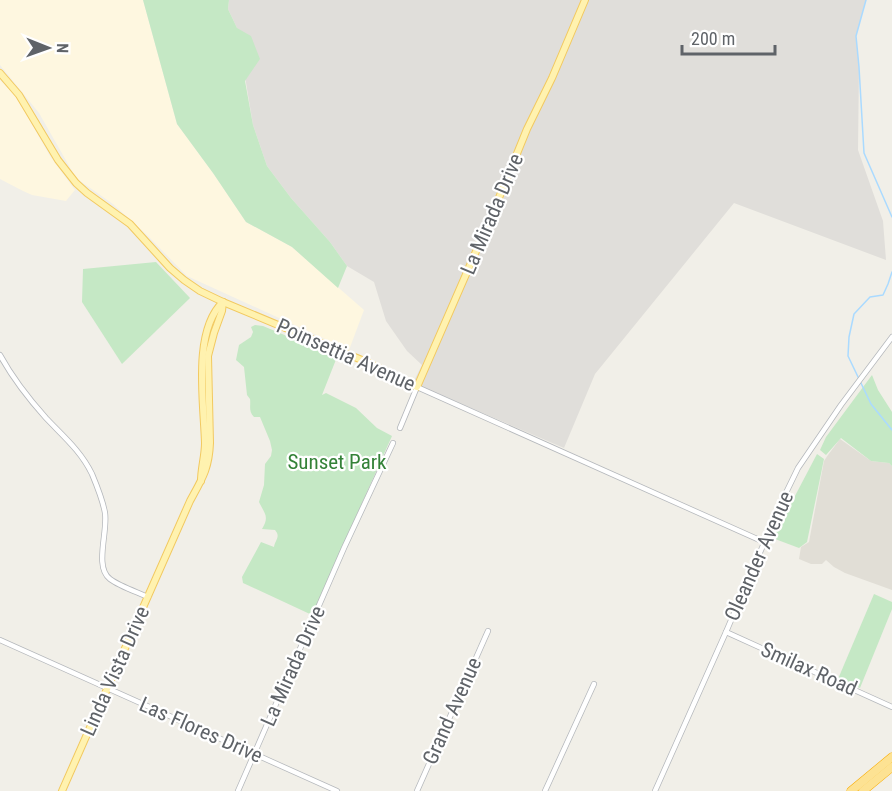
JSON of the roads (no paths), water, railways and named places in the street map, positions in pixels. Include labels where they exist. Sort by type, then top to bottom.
[{"type":"highway","points":[[851,791],[892,757]]},
{"type":"highway","points":[[863,791],[892,767]]},
{"type":"main road","name":"La Mirada Drive","points":[[417,387],[527,129],[552,78],[585,0]]},
{"type":"main road","name":"Poinsettia Avenue","points":[[0,74],[19,95],[58,160],[76,183],[130,224],[184,280],[223,302],[369,363],[417,387]]},
{"type":"main road","points":[[200,291],[215,305],[216,309]]},
{"type":"main road","points":[[201,481],[205,455],[203,346],[216,309],[223,302]]},
{"type":"main road","points":[[148,597],[205,475],[210,455],[208,357],[223,302]]},
{"type":"main road","name":"Linda Vista Drive","points":[[62,791],[148,597]]},
{"type":"street","name":"Oleander Avenue","points":[[655,791],[798,468],[892,337]]},
{"type":"street","name":"Linda Vista Drive","points":[[0,355],[45,417],[75,447],[93,476],[105,511],[102,557],[104,570],[109,579],[148,597]]},
{"type":"street","name":"La Mirada Drive","points":[[400,428],[417,387]]},
{"type":"street","name":"Poinsettia Avenue","points":[[417,387],[764,542]]},
{"type":"street","name":"La Mirada Drive","points":[[238,791],[344,548],[393,443]]},
{"type":"street","name":"Grand Avenue","points":[[417,791],[488,631]]},
{"type":"street","name":"Smilax Road","points":[[726,632],[892,707]]},
{"type":"street","name":"Las Flores Drive","points":[[0,640],[337,791]]},
{"type":"street","points":[[545,791],[594,684]]},
{"type":"waterway","points":[[866,0],[856,36],[864,153],[892,217]]},
{"type":"waterway","points":[[892,272],[883,295],[870,297],[854,314],[848,356],[871,404],[892,430]]},
{"type":"park label","name":"Sunset Park","points":[[337,462]]}]
